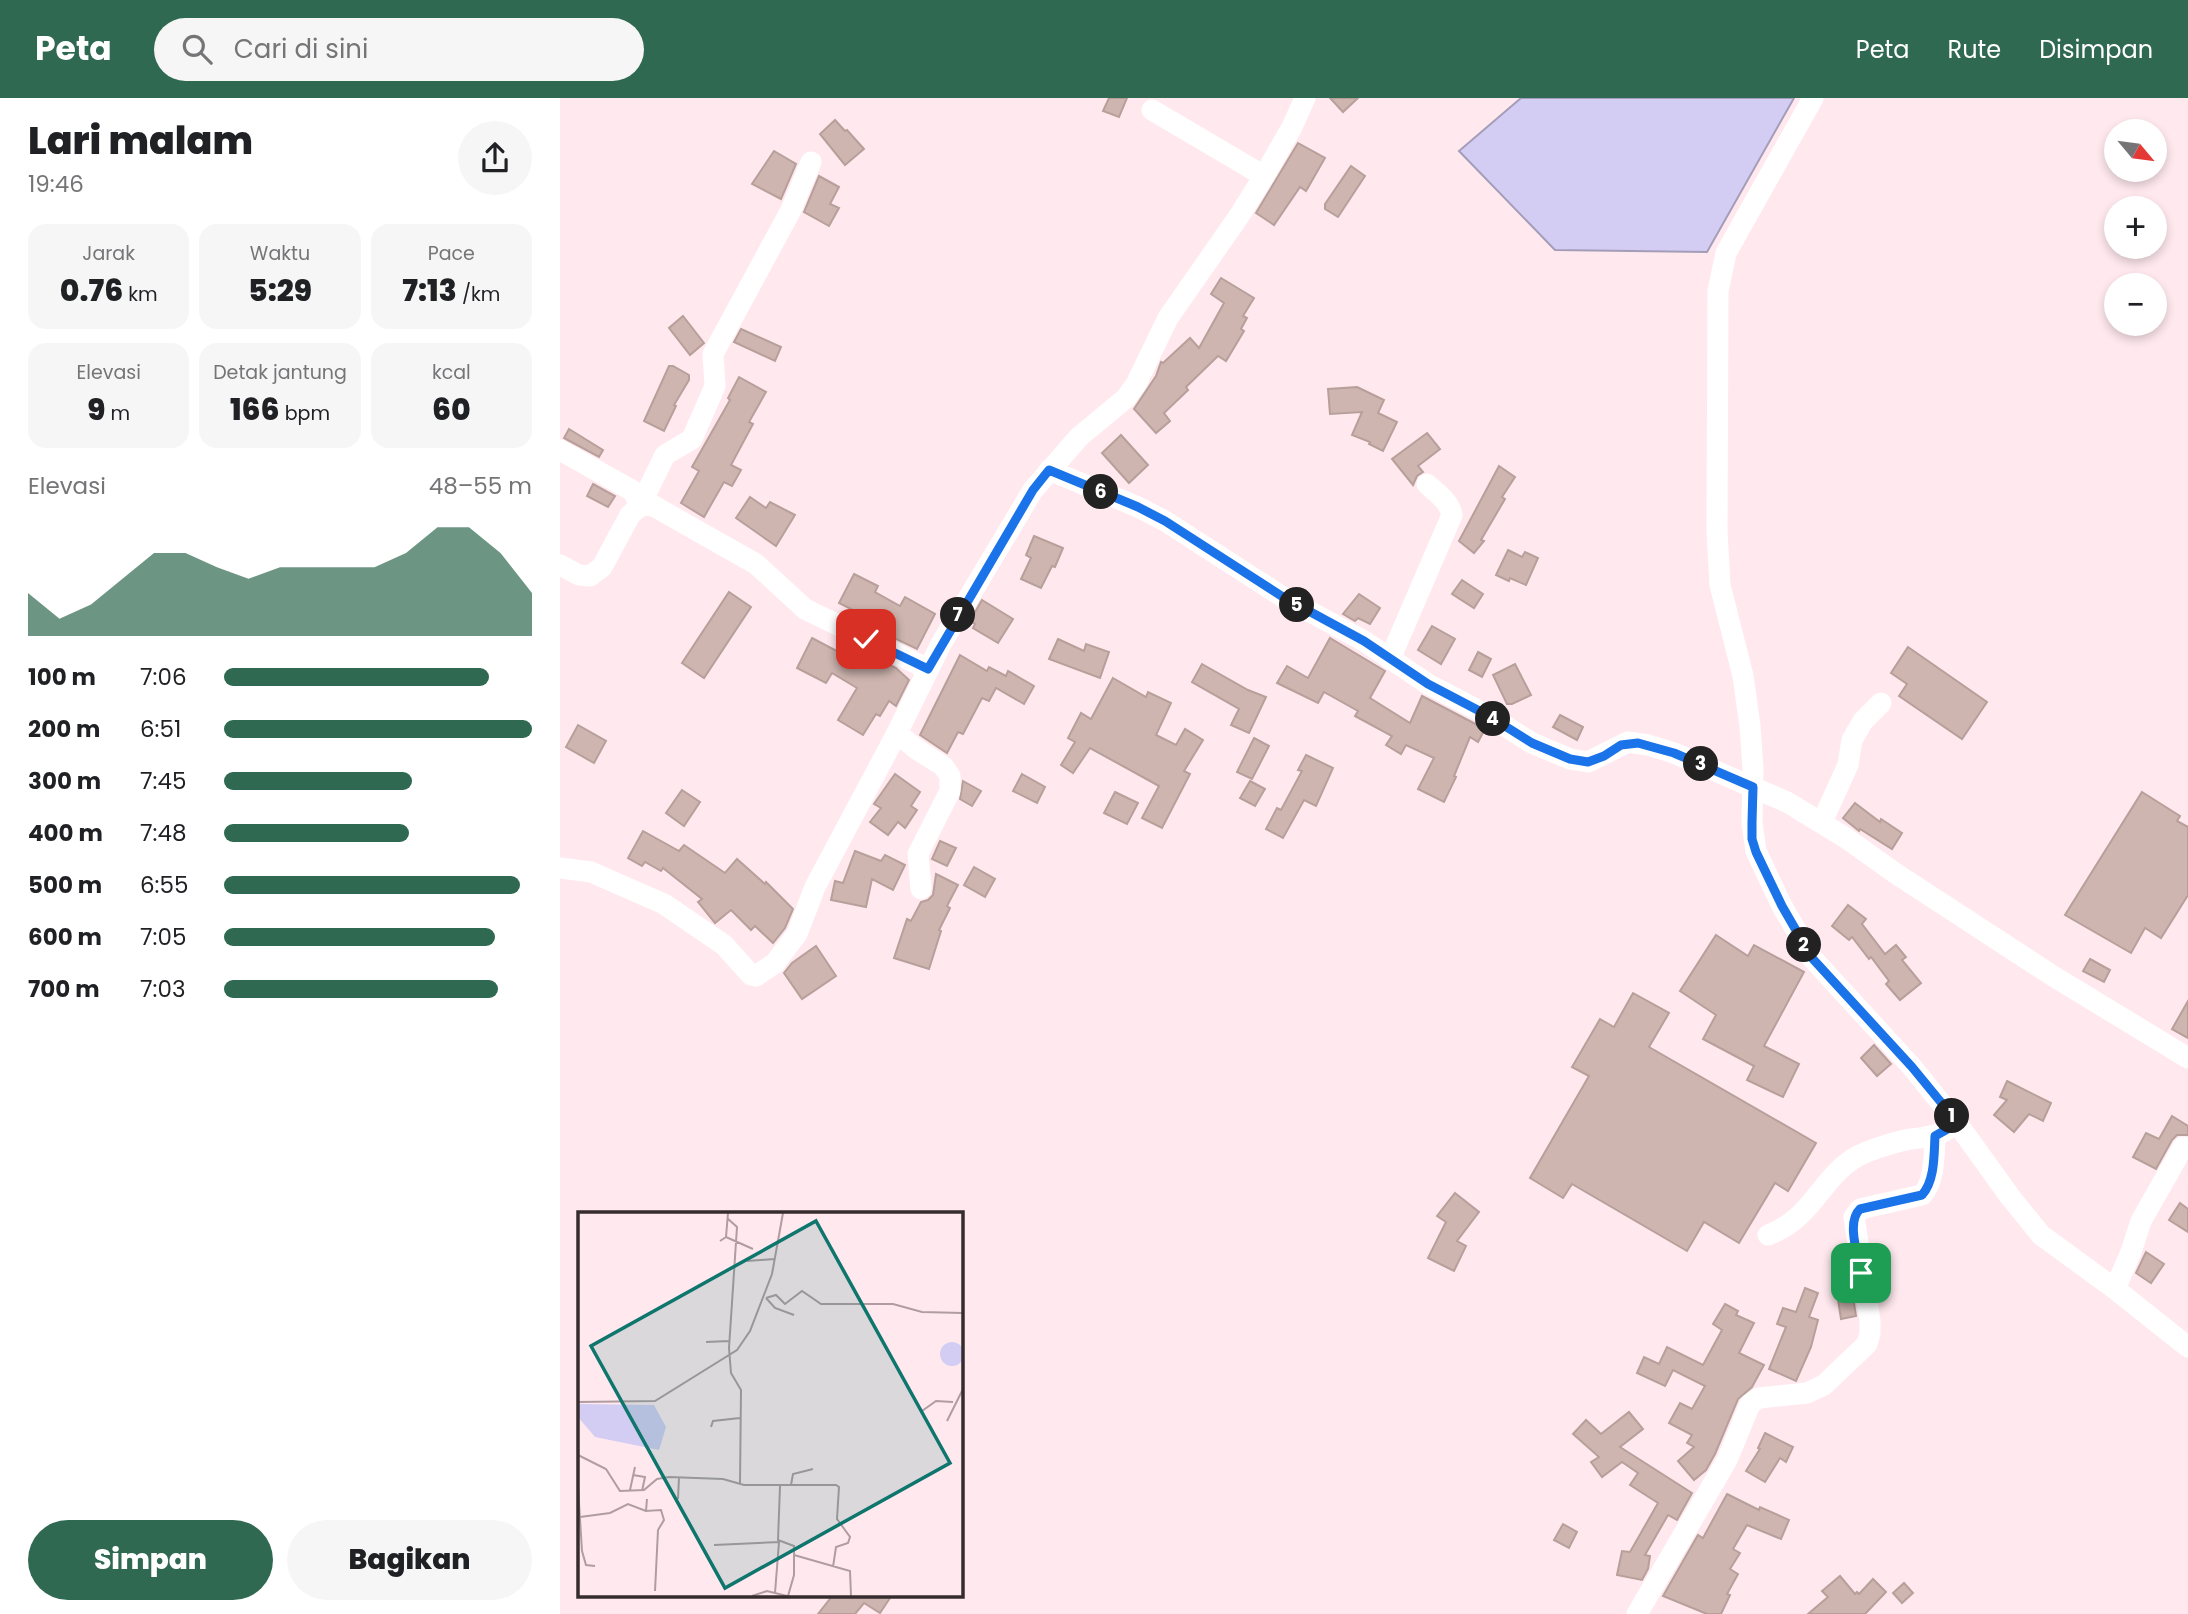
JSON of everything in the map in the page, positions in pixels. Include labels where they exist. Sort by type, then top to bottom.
[{"type":"street","points":[[560,868],[591,872],[664,904],[724,945],[751,975],[756,976],[775,963],[797,934],[815,887],[928,669],[1033,490],[1079,438],[1126,398],[1136,384],[1168,318],[1264,176],[1305,98]]},
{"type":"street","points":[[1813,98],[1726,253],[1718,291],[1717,531],[1720,585],[1743,676],[1751,726],[1752,839],[1782,906],[1812,958],[1912,1067],[1958,1123],[2041,1235],[2188,1347]]},
{"type":"street","points":[[1152,110],[1264,176]]},
{"type":"street","points":[[560,565],[579,575],[590,576],[602,567],[630,515],[640,506],[665,456],[692,439],[715,386],[713,354],[791,210],[811,162]]},
{"type":"street","points":[[560,450],[633,491],[640,506]]},
{"type":"street","points":[[1049,470],[1165,521],[1283,597],[1364,641],[1428,684],[1489,716],[1532,743],[1570,759],[1588,762],[1621,745],[1638,743],[1674,753],[1787,802],[1822,822],[2053,976],[2188,1058]]},
{"type":"street","points":[[1391,659],[1452,515],[1450,507],[1427,484]]},
{"type":"street","points":[[640,506],[652,505],[757,564],[804,609],[928,669]]},
{"type":"street","points":[[1822,822],[1848,765],[1852,740],[1863,721],[1881,703]]},
{"type":"street","points":[[897,733],[943,766],[950,776],[950,791],[918,854],[921,889]]},
{"type":"street","points":[[1768,1234],[1794,1221],[1812,1204],[1840,1168],[1858,1157],[1906,1140],[1935,1136],[1958,1123]]},
{"type":"street","points":[[1637,1614],[1727,1460],[1750,1404],[1759,1398],[1820,1388],[1867,1344],[1870,1321],[1854,1217],[1860,1209],[1922,1195],[1928,1189],[1935,1136]]},
{"type":"street","points":[[2115,1289],[2141,1221],[2183,1147]]},
{"type":"shaded area","points":[[1521,98],[1794,98],[1707,252],[1555,250],[1459,151]]},
{"type":"building","points":[[1109,98],[1127,98],[1119,117],[1103,111]]},
{"type":"building","points":[[1330,98],[1358,98],[1343,112]]},
{"type":"building","points":[[835,120],[864,149],[845,165],[820,134]]},
{"type":"building","points":[[1298,143],[1325,158],[1306,191],[1300,187],[1274,225],[1256,213]]},
{"type":"building","points":[[774,151],[796,164],[781,199],[752,184]]},
{"type":"building","points":[[1351,166],[1365,176],[1338,217],[1325,209],[1325,204]]},
{"type":"building","points":[[819,176],[839,187],[830,204],[839,208],[829,226],[804,212]]},
{"type":"building","points":[[1221,278],[1254,298],[1243,316],[1247,318],[1241,329],[1244,331],[1226,361],[1218,356],[1186,387],[1188,390],[1164,413],[1170,421],[1156,433],[1134,409],[1156,376],[1161,362],[1190,338],[1199,348],[1224,303],[1211,294]]},
{"type":"building","points":[[683,316],[704,343],[690,355],[669,328]]},
{"type":"building","points":[[741,329],[781,347],[775,361],[734,342]]},
{"type":"building","points":[[669,366],[689,375],[689,380],[674,405],[676,406],[664,431],[644,421]]},
{"type":"building","points":[[739,377],[766,392],[749,422],[753,424],[731,465],[741,470],[732,486],[724,482],[704,517],[681,503],[699,471],[692,467],[730,400],[728,398]]},
{"type":"building","points":[[1357,387],[1384,400],[1378,413],[1397,422],[1383,451],[1352,435],[1362,412],[1330,414],[1328,389]]},
{"type":"building","points":[[569,429],[603,450],[599,457],[564,438]]},
{"type":"building","points":[[1427,433],[1440,449],[1418,466],[1423,472],[1417,476],[1413,485],[1392,459]]},
{"type":"building","points":[[1121,435],[1148,465],[1129,483],[1102,453]]},
{"type":"building","points":[[1499,466],[1515,477],[1481,540],[1484,541],[1474,553],[1459,541]]},
{"type":"building","points":[[593,484],[615,496],[608,507],[587,496]]},
{"type":"building","points":[[750,497],[766,508],[770,502],[795,515],[776,546],[736,518]]},
{"type":"building","points":[[1034,536],[1063,548],[1055,567],[1052,566],[1041,588],[1021,579],[1031,558],[1026,555]]},
{"type":"building","points":[[1508,550],[1522,557],[1525,552],[1538,558],[1526,585],[1496,575]]},
{"type":"building","points":[[854,574],[878,586],[875,592],[900,606],[905,597],[935,614],[917,649],[863,623],[867,617],[839,603]]},
{"type":"building","points":[[1462,580],[1483,594],[1474,608],[1452,594]]},
{"type":"building","points":[[729,592],[751,607],[704,678],[682,663]]},
{"type":"building","points":[[1359,594],[1380,608],[1370,624],[1358,618],[1355,621],[1343,614]]},
{"type":"building","points":[[982,600],[1013,619],[998,643],[973,628],[975,624],[970,621]]},
{"type":"building","points":[[1432,626],[1455,639],[1441,664],[1418,650]]},
{"type":"building","points":[[812,638],[846,656],[849,651],[865,661],[869,655],[896,668],[909,680],[896,706],[889,701],[880,716],[876,714],[863,735],[838,720],[857,688],[832,673],[826,683],[797,668]]},
{"type":"building","points":[[1330,638],[1385,671],[1370,698],[1410,723],[1422,696],[1485,729],[1478,742],[1470,737],[1444,802],[1418,789],[1434,758],[1406,745],[1401,754],[1386,745],[1392,736],[1355,716],[1358,711],[1324,692],[1318,703],[1277,683],[1287,666],[1308,678]]},
{"type":"building","points":[[1058,639],[1084,651],[1086,644],[1109,652],[1100,678],[1049,659]]},
{"type":"building","points":[[1908,647],[1987,702],[1962,739],[1899,696],[1907,684],[1891,673]]},
{"type":"building","points":[[1478,652],[1491,659],[1482,677],[1469,670]]},
{"type":"building","points":[[960,655],[987,671],[989,667],[1006,676],[1008,671],[1034,686],[1024,704],[996,688],[989,701],[982,698],[963,734],[958,732],[947,753],[920,735]]},
{"type":"building","points":[[1202,664],[1266,697],[1249,733],[1231,725],[1239,709],[1192,682]]},
{"type":"building","points":[[1515,664],[1531,695],[1507,704],[1493,675]]},
{"type":"building","points":[[1113,678],[1146,697],[1148,692],[1171,703],[1156,735],[1176,745],[1185,729],[1203,740],[1184,771],[1190,774],[1162,828],[1142,818],[1159,786],[1090,748],[1073,773],[1061,765],[1075,742],[1068,738],[1081,713],[1091,719]]},
{"type":"building","points":[[1560,715],[1583,727],[1577,740],[1553,727]]},
{"type":"building","points":[[578,725],[606,741],[594,763],[566,747]]},
{"type":"building","points":[[1254,738],[1269,746],[1252,779],[1237,772]]},
{"type":"building","points":[[1306,755],[1333,768],[1316,806],[1304,800],[1283,838],[1266,829],[1277,808],[1281,810],[1302,771],[1298,770]]},
{"type":"building","points":[[895,774],[920,792],[911,806],[917,810],[905,828],[898,822],[888,835],[870,822],[881,808],[874,804]]},
{"type":"building","points":[[1022,774],[1045,787],[1037,803],[1013,791]]},
{"type":"building","points":[[963,781],[981,791],[972,806],[960,799]]},
{"type":"building","points":[[1250,781],[1265,789],[1255,806],[1240,798]]},
{"type":"building","points":[[682,790],[700,802],[684,826],[666,813]]},
{"type":"building","points":[[1115,792],[1138,803],[1127,824],[1104,813]]},
{"type":"building","points":[[2142,792],[2180,816],[2177,821],[2188,827],[2188,895],[2161,938],[2145,928],[2131,953],[2065,915]]},
{"type":"building","points":[[1855,803],[1880,822],[1881,819],[1902,833],[1892,849],[1860,829],[1859,831],[1843,818]]},
{"type":"building","points":[[643,831],[679,851],[684,845],[725,873],[737,859],[765,884],[766,882],[793,909],[785,928],[773,943],[755,926],[751,930],[731,910],[715,923],[698,902],[702,899],[663,868],[661,871],[645,862],[642,866],[628,858]]},
{"type":"building","points":[[940,841],[956,848],[947,866],[932,859]]},
{"type":"building","points":[[855,851],[881,861],[885,855],[905,865],[893,890],[872,879],[866,907],[831,900],[835,881],[843,883]]},
{"type":"building","points":[[974,867],[995,879],[985,897],[964,885]]},
{"type":"building","points":[[936,874],[958,885],[947,906],[950,908],[939,930],[941,931],[929,969],[894,958],[907,919],[911,921],[921,902],[933,895]]},
{"type":"building","points":[[1848,905],[1866,919],[1862,924],[1885,954],[1896,945],[1906,957],[1902,960],[1921,983],[1900,1000],[1886,984],[1889,981],[1871,957],[1869,959],[1852,937],[1849,940],[1832,926]]},
{"type":"building","points":[[1716,935],[1748,956],[1754,945],[1804,972],[1764,1046],[1799,1064],[1783,1097],[1747,1080],[1754,1066],[1703,1039],[1716,1015],[1680,991]]},
{"type":"building","points":[[816,946],[836,976],[802,999],[784,973],[792,963]]},
{"type":"building","points":[[2090,959],[2110,970],[2104,982],[2083,971]]},
{"type":"building","points":[[1633,993],[1669,1013],[1649,1047],[1816,1143],[1788,1191],[1775,1183],[1739,1243],[1704,1222],[1687,1251],[1572,1184],[1563,1198],[1530,1178],[1589,1076],[1572,1067],[1600,1019],[1614,1027]]},
{"type":"building","points":[[2188,1001],[2188,1038],[2172,1029]]},
{"type":"building","points":[[1874,1045],[1891,1064],[1877,1076],[1861,1058]]},
{"type":"building","points":[[2007,1081],[2051,1103],[2043,1121],[2029,1114],[2014,1132],[1994,1115],[2007,1100],[2000,1097]]},
{"type":"building","points":[[2172,1116],[2188,1126],[2188,1135],[2177,1135],[2172,1140],[2156,1169],[2133,1157],[2146,1133],[2159,1139]]},
{"type":"building","points":[[1455,1193],[1479,1212],[1457,1241],[1466,1246],[1454,1271],[1428,1258],[1446,1222],[1437,1216]]},
{"type":"building","points":[[2180,1203],[2188,1209],[2188,1232],[2169,1220]]},
{"type":"building","points":[[2146,1252],[2164,1264],[2151,1283],[2136,1273]]},
{"type":"building","points":[[1805,1288],[1818,1293],[1809,1317],[1818,1320],[1811,1347],[1796,1381],[1769,1369],[1786,1327],[1777,1324],[1783,1308],[1796,1312]]},
{"type":"building","points":[[1852,1291],[1856,1316],[1841,1319],[1837,1293]]},
{"type":"building","points":[[1725,1304],[1738,1311],[1736,1315],[1754,1323],[1739,1353],[1764,1365],[1752,1387],[1738,1399],[1706,1470],[1694,1480],[1678,1461],[1694,1447],[1687,1443],[1692,1435],[1669,1423],[1680,1403],[1692,1409],[1705,1386],[1673,1370],[1665,1386],[1637,1373],[1644,1357],[1659,1364],[1667,1347],[1703,1365],[1722,1330],[1713,1324]]},
{"type":"building","points":[[1629,1412],[1643,1429],[1620,1447],[1692,1493],[1677,1520],[1668,1515],[1645,1555],[1650,1556],[1648,1569],[1642,1580],[1617,1575],[1622,1551],[1630,1552],[1658,1503],[1630,1485],[1638,1473],[1622,1462],[1602,1477],[1591,1462],[1599,1457],[1573,1434],[1586,1420],[1601,1434]]},
{"type":"building","points":[[1765,1433],[1793,1447],[1786,1462],[1780,1458],[1765,1482],[1746,1471],[1760,1449],[1758,1448]]},
{"type":"building","points":[[1727,1494],[1759,1510],[1760,1507],[1789,1520],[1781,1539],[1747,1525],[1733,1549],[1740,1553],[1730,1569],[1738,1574],[1727,1594],[1730,1595],[1721,1614],[1707,1614],[1663,1596],[1698,1535],[1703,1538]]},
{"type":"building","points":[[1563,1524],[1577,1532],[1569,1548],[1554,1540]]},
{"type":"building","points":[[1840,1576],[1855,1594],[1859,1594],[1873,1579],[1886,1592],[1865,1614],[1808,1614],[1828,1597],[1822,1591]]},
{"type":"building","points":[[1904,1583],[1913,1593],[1902,1603],[1893,1593]]},
{"type":"building","points":[[832,1596],[891,1596],[880,1613],[864,1603],[855,1614],[818,1614]]},
{"type":"route","points":[[866,639],[928,669],[1033,490],[1049,470],[1165,521],[1283,597],[1364,641],[1428,684],[1489,716],[1532,743],[1570,759],[1588,762],[1628,742],[1638,743],[1674,753],[1753,787],[1752,839],[1756,852],[1782,906],[1812,958],[1912,1067],[1958,1123],[1935,1136],[1930,1181],[1928,1189],[1922,1195],[1860,1209],[1856,1213],[1853,1224],[1861,1273]]}]
